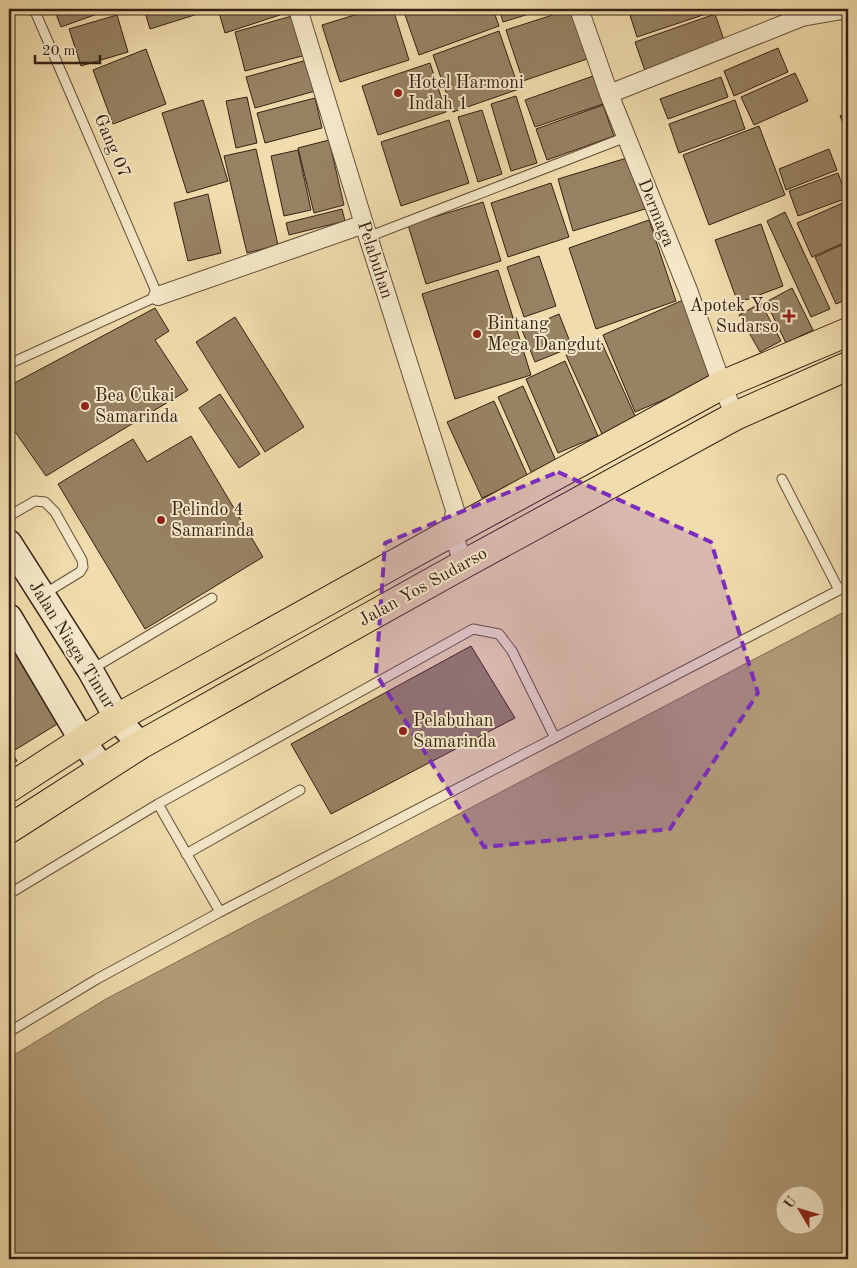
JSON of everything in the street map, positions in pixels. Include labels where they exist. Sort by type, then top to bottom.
[{"type":"highway","name":"Jalan Yos Sudarso","points":[[9,788],[117,718],[459,521],[722,385],[848,332]]},
{"type":"highway","name":"Jalan Yos Sudarso","points":[[9,828],[140,744],[475,558],[735,416],[848,366]]},
{"type":"main road","name":"Jalan Niaga Timur","points":[[9,543],[90,670],[117,718],[140,744]]},
{"type":"main road","points":[[9,617],[82,740],[103,768]]},
{"type":"street","name":"Pelabuhan","points":[[298,9],[459,521],[475,558]]},
{"type":"street","name":"Dermaga","points":[[579,9],[609,94],[688,290],[735,416]]},
{"type":"street","points":[[609,94],[800,13],[848,10]]},
{"type":"street","points":[[158,296],[366,230]]},
{"type":"street","name":"Pelabuhan","points":[[459,521],[475,558]]},
{"type":"lane","name":"Gang 07","points":[[34,9],[158,296]]},
{"type":"lane","points":[[366,230],[626,138]]},
{"type":"lane","points":[[9,364],[158,296]]},
{"type":"lane","points":[[782,479],[839,590]]},
{"type":"lane","points":[[9,516],[35,501],[45,502],[55,512],[82,560],[83,567],[80,572],[42,595]]},
{"type":"lane","points":[[9,1032],[97,979],[220,912],[848,585]]},
{"type":"lane","points":[[90,670],[212,598]]},
{"type":"lane","points":[[9,894],[158,804],[473,629],[499,634],[512,651],[555,738]]},
{"type":"lane","points":[[186,854],[300,790]]},
{"type":"lane","points":[[158,804],[220,912]]},
{"type":"highlighted area","points":[[558,472],[711,542],[758,693],[670,829],[484,847],[376,674],[385,543]]},
{"type":"shaded area","points":[[848,610],[848,1259],[9,1259],[9,1058],[106,999]]},
{"type":"building","points":[[54,9],[111,9],[61,27]]},
{"type":"building","points":[[144,9],[203,9],[204,12],[150,29]]},
{"type":"building","points":[[218,9],[292,9],[292,11],[225,33]]},
{"type":"building","points":[[374,9],[393,9],[409,60],[340,82],[322,25]]},
{"type":"building","points":[[403,9],[493,9],[499,26],[419,55]]},
{"type":"building","points":[[499,9],[545,9],[503,22]]},
{"type":"building","points":[[571,9],[587,59],[523,81],[506,30]]},
{"type":"building","points":[[638,9],[705,9],[706,14],[637,37],[629,12]]},
{"type":"building","points":[[299,14],[310,54],[245,71],[235,32]]},
{"type":"building","points":[[715,14],[725,43],[645,71],[635,42]]},
{"type":"building","points":[[117,15],[128,52],[81,66],[69,29]]},
{"type":"building","points":[[499,31],[519,89],[453,112],[433,55]]},
{"type":"building","points":[[778,48],[788,72],[734,96],[724,71]]},
{"type":"building","points":[[146,49],[166,104],[113,124],[93,70]]},
{"type":"building","points":[[307,60],[315,91],[255,108],[246,77]]},
{"type":"building","points":[[430,63],[446,112],[378,135],[362,86]]},
{"type":"building","points":[[795,73],[808,101],[754,125],[741,97]]},
{"type":"building","points":[[596,75],[606,103],[535,127],[525,100]]},
{"type":"building","points":[[721,77],[728,97],[668,119],[660,99]]},
{"type":"building","points":[[516,96],[537,163],[511,171],[491,104]]},
{"type":"building","points":[[247,97],[257,143],[236,148],[226,101]]},
{"type":"building","points":[[315,98],[322,128],[265,143],[257,113]]},
{"type":"building","points":[[203,100],[228,181],[187,193],[162,113]]},
{"type":"building","points":[[735,100],[745,129],[679,153],[669,124]]},
{"type":"building","points":[[603,105],[614,136],[547,160],[536,129]]},
{"type":"building","points":[[482,110],[502,174],[478,182],[458,117]]},
{"type":"building","points":[[848,113],[848,135],[840,116]]},
{"type":"building","points":[[449,120],[469,183],[401,206],[381,142]]},
{"type":"building","points":[[759,126],[785,195],[709,225],[683,155]]},
{"type":"building","points":[[329,140],[344,205],[314,213],[298,148]]},
{"type":"building","points":[[256,149],[278,245],[247,253],[224,156]]},
{"type":"building","points":[[829,149],[837,170],[786,190],[779,169]]},
{"type":"building","points":[[298,150],[311,210],[284,216],[271,156]]},
{"type":"building","points":[[630,157],[645,209],[573,231],[558,179]]},
{"type":"building","points":[[838,173],[847,198],[798,216],[789,191]]},
{"type":"building","points":[[551,183],[569,237],[508,257],[491,203]]},
{"type":"building","points":[[208,194],[221,253],[188,261],[174,203]]},
{"type":"building","points":[[483,202],[501,261],[426,284],[408,225]]},
{"type":"building","points":[[845,202],[848,209],[848,241],[812,257],[797,223]]},
{"type":"building","points":[[342,209],[345,221],[289,235],[286,223]]},
{"type":"building","points":[[785,212],[830,309],[811,317],[767,221]]},
{"type":"building","points":[[649,220],[676,301],[596,329],[569,248]]},
{"type":"building","points":[[761,224],[783,286],[738,303],[715,240]]},
{"type":"building","points":[[848,242],[848,299],[836,304],[815,257]]},
{"type":"building","points":[[539,256],[556,306],[524,317],[507,267]]},
{"type":"building","name":"Bintang Mega Dangdut","points":[[498,270],[531,375],[455,399],[422,294]]},
{"type":"building","name":"Apotek Yos Sudarso","points":[[792,288],[813,330],[786,343],[766,302]]},
{"type":"building","points":[[683,300],[715,378],[635,412],[603,335]]},
{"type":"building","points":[[761,303],[781,341],[760,352],[739,315]]},
{"type":"building","name":"Bea Cukai Samarinda","points":[[155,308],[169,331],[155,340],[188,390],[46,476],[9,423],[9,386]]},
{"type":"building","points":[[559,314],[572,347],[535,362],[522,330]]},
{"type":"building","points":[[235,317],[304,427],[265,452],[196,342]]},
{"type":"building","points":[[600,339],[636,418],[602,434],[566,355]]},
{"type":"building","points":[[565,361],[598,436],[558,453],[526,379]]},
{"type":"building","points":[[523,386],[557,463],[532,474],[498,397]]},
{"type":"building","points":[[220,394],[260,454],[239,468],[199,408]]},
{"type":"building","points":[[494,401],[528,477],[482,498],[447,422]]},
{"type":"building","name":"Pelindo 4 Samarinda","points":[[191,436],[263,557],[145,629],[58,484],[133,439],[147,462]]},
{"type":"building","points":[[12,646],[59,723],[15,750],[9,741],[9,649]]},
{"type":"building","name":"Pelabuhan Samarinda","points":[[471,646],[515,718],[331,814],[291,744]]},
{"type":"building","points":[[9,748],[17,761],[9,766]]},
{"type":"place","name":"Hotel Harmoni Indah 1","points":[[398,93]]},
{"type":"place","name":"Apotek Yos Sudarso","points":[[789,316]]},
{"type":"place","name":"Bintang Mega Dangdut","points":[[477,334]]},
{"type":"place","name":"Bea Cukai Samarinda","points":[[85,406]]},
{"type":"place","name":"Pelindo 4 Samarinda","points":[[161,520]]},
{"type":"place","name":"Pelabuhan Samarinda","points":[[403,731]]}]
